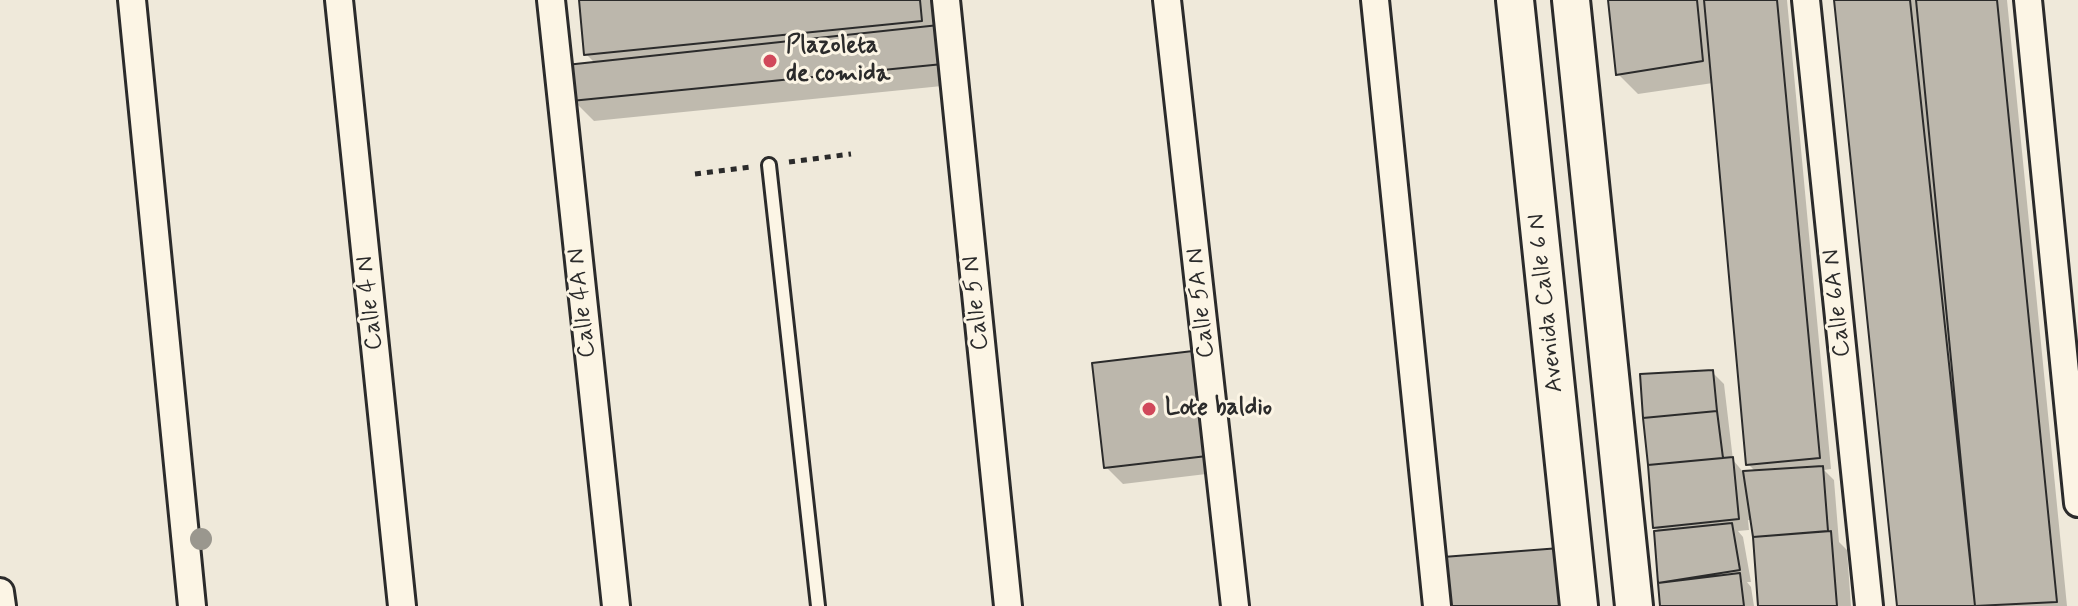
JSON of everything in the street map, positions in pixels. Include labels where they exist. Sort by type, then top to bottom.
[{"type":"street","points":[[132,0],[192,606]]},
{"type":"street","name":"Calle 4 N","points":[[339,0],[402,606]]},
{"type":"street","name":"Calle 4A N","points":[[551,0],[616,606]]},
{"type":"street","name":"Calle 5 N","points":[[946,0],[1008,606]]},
{"type":"street","name":"Calle 5A N","points":[[1167,0],[1235,606]]},
{"type":"street","points":[[1375,0],[1437,606]]},
{"type":"street","name":"Avenida Calle 6 N","points":[[1515,0],[1579,606]]},
{"type":"street","points":[[1571,0],[1634,606]]},
{"type":"street","name":"Calle 6A N","points":[[1806,0],[1869,606]]},
{"type":"street","points":[[2028,0],[2078,503]]},
{"type":"street","points":[[0,592],[2,606]]},
{"type":"lane","points":[[769,165],[818,606]]},
{"type":"building","points":[[579,0],[920,0],[922,21],[584,55]]},
{"type":"building","points":[[1608,0],[1697,0],[1703,61],[1616,75]]},
{"type":"building","points":[[1704,0],[1777,0],[1820,458],[1746,465]]},
{"type":"building","points":[[1834,0],[1910,0],[1975,606],[1897,606]]},
{"type":"building","points":[[1916,0],[1997,0],[2057,602],[1975,606]]},
{"type":"building","name":"Plazoleta de comida","points":[[939,25],[943,64],[571,101],[566,65]]},
{"type":"building","name":"Lote baldio","points":[[1193,351],[1207,456],[1104,468],[1092,363]]},
{"type":"building","points":[[1713,370],[1717,411],[1643,418],[1640,374]]},
{"type":"building","points":[[1717,411],[1723,458],[1648,465],[1643,418]]},
{"type":"building","points":[[1733,457],[1739,519],[1653,528],[1648,465]]},
{"type":"building","points":[[1823,466],[1828,531],[1753,537],[1743,471]]},
{"type":"building","points":[[1732,523],[1740,570],[1658,583],[1654,531]]},
{"type":"building","points":[[1831,531],[1837,606],[1758,606],[1753,537]]},
{"type":"building","points":[[1560,548],[1565,606],[1449,606],[1443,557]]},
{"type":"building","points":[[1740,573],[1744,606],[1660,606],[1658,583]]},
{"type":"place","name":"Plazoleta de comida","points":[[770,61]]},
{"type":"place","name":"Lote baldio","points":[[1149,409]]}]
